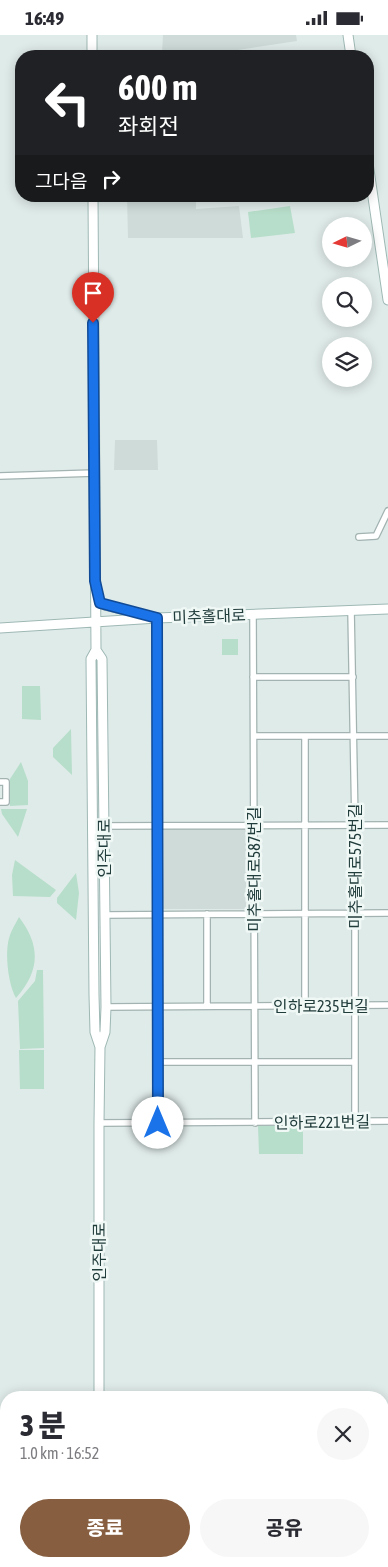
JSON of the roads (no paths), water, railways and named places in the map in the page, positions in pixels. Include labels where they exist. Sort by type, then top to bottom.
[{"type":"main road","points":[[92,35],[92,50]]},
{"type":"main road","points":[[348,35],[351,50]]},
{"type":"main road","name":"인주대로","points":[[93,202],[94,622],[96,650],[102,659],[106,1007],[105,1032],[100,1047],[99,1391]]},
{"type":"main road","points":[[374,202],[388,300]]},
{"type":"main road","name":"미추홀대로","points":[[0,628],[157,618],[388,609]]},
{"type":"main road","name":"인주대로","points":[[96,650],[91,659],[95,1032],[100,1047]]},
{"type":"street","points":[[0,476],[94,473]]},
{"type":"street","points":[[359,537],[376,536],[388,511]]},
{"type":"street","points":[[95,581],[100,603],[157,618],[158,1123]]},
{"type":"street","name":"미추홀대로575번길","points":[[351,610],[355,825],[355,1121]]},
{"type":"street","name":"미추홀대로587번길","points":[[253,614],[255,1123]]},
{"type":"street","points":[[253,677],[353,677]]},
{"type":"street","points":[[254,736],[388,735]]},
{"type":"street","points":[[305,736],[305,1006]]},
{"type":"street","points":[[0,782],[6,782],[6,802],[0,802]]},
{"type":"street","points":[[93,826],[388,825]]},
{"type":"street","points":[[105,915],[388,913]]},
{"type":"street","points":[[207,914],[208,1006]]},
{"type":"street","name":"인하로235번길","points":[[106,1007],[388,1005]]},
{"type":"street","points":[[158,1062],[355,1062]]},
{"type":"street","name":"인하로221번길","points":[[99,1123],[388,1121]]}]
